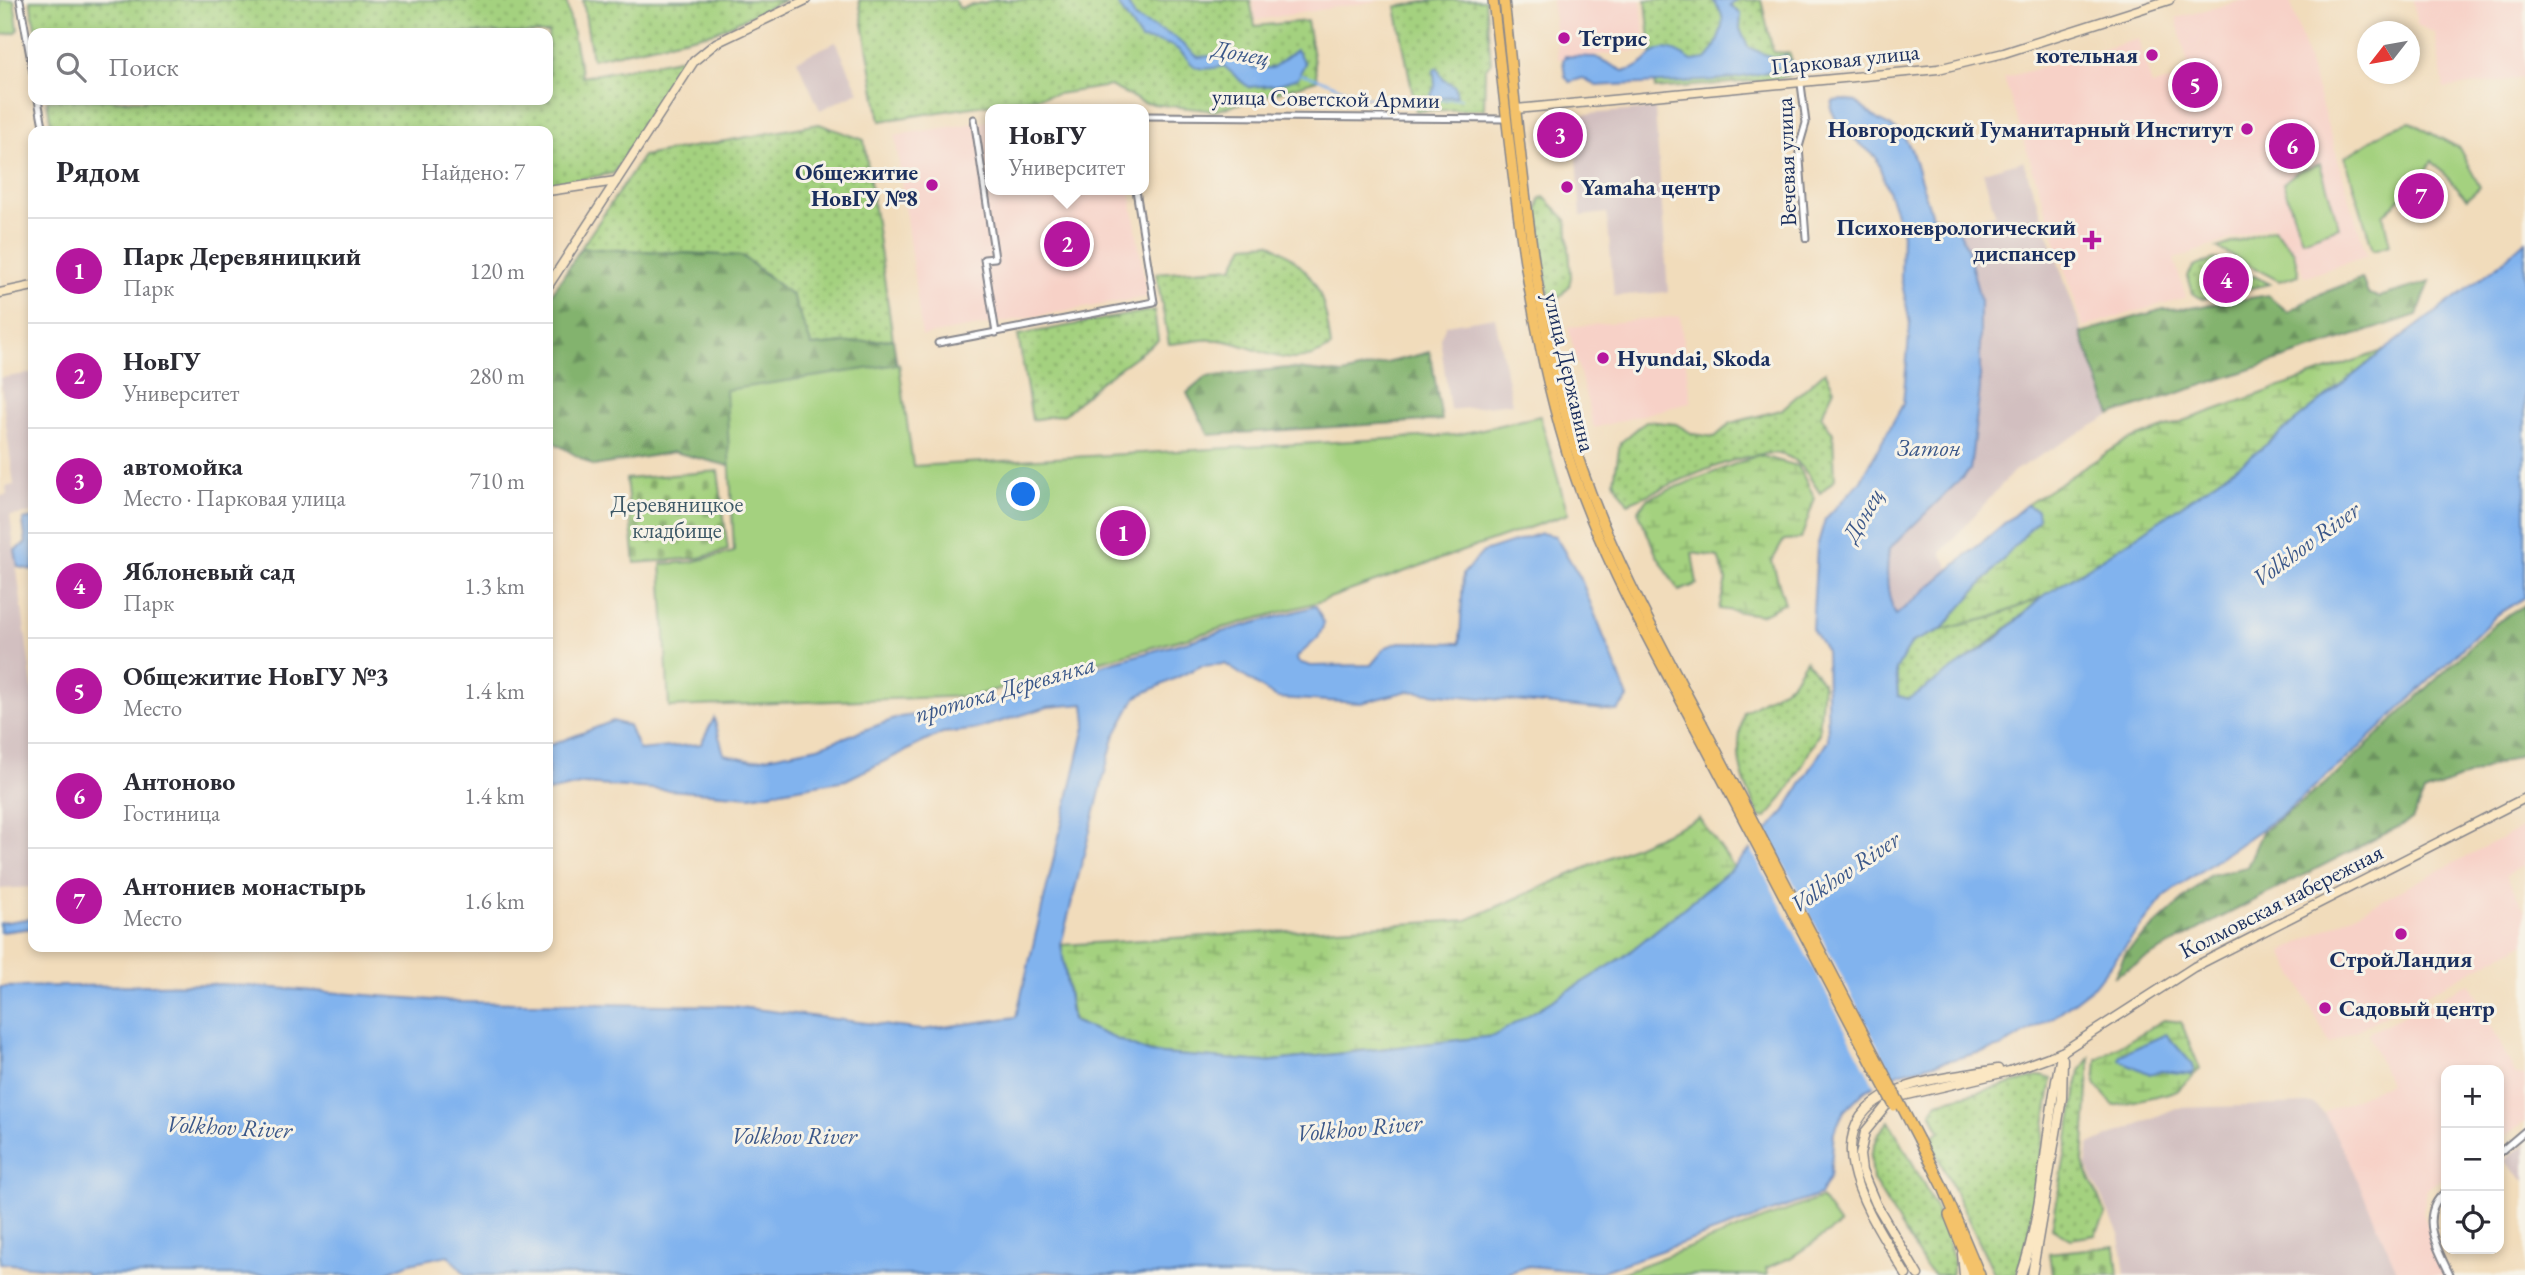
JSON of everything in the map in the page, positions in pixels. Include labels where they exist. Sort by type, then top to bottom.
[{"type":"main road","points":[[553,278],[681,79],[701,54],[737,32],[806,0]]},
{"type":"main road","name":"улица Державина","points":[[1493,0],[1516,192],[1535,314],[1566,449],[1610,562],[1698,725]]},
{"type":"main road","name":"улица Державина","points":[[1504,0],[1527,191],[1549,339],[1564,407],[1583,471],[1620,563],[1698,725]]},
{"type":"main road","name":"Парковая улица","points":[[1516,108],[1905,73],[1974,61],[2169,0]]},
{"type":"main road","points":[[553,190],[616,181]]},
{"type":"main road","points":[[1516,192],[1527,191]]},
{"type":"main road","points":[[0,293],[28,287]]},
{"type":"main road","points":[[1698,725],[1916,1141],[1942,1185],[1980,1275]]},
{"type":"main road","name":"Колмовская набережная","points":[[1918,1275],[1876,1204],[1862,1171],[1861,1145],[1871,1122],[1886,1106],[1903,1096],[2010,1071],[2062,1052],[2194,967],[2525,797]]},
{"type":"main road","points":[[2021,1275],[2029,1246],[2054,1086],[2062,1052]]},
{"type":"main road","points":[[2032,1275],[2062,1098],[2065,1073],[2062,1052]]},
{"type":"main road","name":"Колмовская набережная","points":[[1906,1275],[1855,1183],[1850,1157],[1851,1143],[1860,1121],[1877,1102],[1896,1091],[2024,1064],[2062,1052]]},
{"type":"main road","points":[[1916,1141],[1973,1275]]},
{"type":"main road","points":[[1960,1243],[1964,1272]]},
{"type":"street","points":[[20,0],[28,45]]},
{"type":"street","name":"Вечевая улица","points":[[1801,84],[1806,123],[1799,147],[1807,238]]},
{"type":"street","points":[[39,105],[43,126]]},
{"type":"street","name":"улица Советской Армии","points":[[1149,116],[1507,119]]},
{"type":"street","points":[[974,119],[985,192]]},
{"type":"street","points":[[985,195],[995,258],[984,259],[996,333]]},
{"type":"street","points":[[938,343],[1154,302],[1137,195]]},
{"type":"street","points":[[2504,1149],[2525,1131]]},
{"type":"street","points":[[2441,1196],[2436,1200],[2430,1223],[2441,1252]]},
{"type":"street","points":[[2442,1254],[2450,1275]]},
{"type":"shaded area","points":[[1252,0],[1383,0],[1256,20]]},
{"type":"shaded area","points":[[1552,0],[1641,0],[1646,50],[1558,59]]},
{"type":"shaded area","name":"Новгородский Гуманитарный Институт","points":[[2244,0],[2290,0],[2367,256],[2305,277],[2295,253],[2272,225],[2174,259],[2186,297],[2083,327],[2004,78],[2138,39],[2152,85],[2191,76],[2176,18]]},
{"type":"shaded area","points":[[2413,0],[2525,0],[2525,78],[2444,88],[2435,33],[2420,26],[2420,21],[2416,21]]},
{"type":"shaded area","points":[[836,42],[859,92],[820,110],[797,60]]},
{"type":"shaded area","points":[[1655,109],[1668,292],[1614,296],[1607,213],[1581,216],[1574,115]]},
{"type":"shaded area","points":[[985,122],[985,195],[1131,195],[1147,297],[922,336],[895,135]]},
{"type":"shaded area","points":[[2023,161],[2111,415],[2014,471],[1941,553],[1950,569],[1896,616],[1891,606],[1887,565],[1889,549],[1970,470],[1975,438],[1980,389],[1967,247],[1956,224],[1995,214],[1983,172]]},
{"type":"shaded area","points":[[1680,316],[1691,402],[1594,428],[1568,327]]},
{"type":"shaded area","points":[[1495,317],[1512,403],[1450,410],[1440,338],[1446,325]]},
{"type":"shaded area","points":[[28,374],[28,514],[10,516],[28,654],[28,887],[0,889],[0,496],[7,495],[6,487],[14,485],[0,378]]},
{"type":"shaded area","points":[[2525,826],[2525,865],[2506,875],[2525,911],[2525,943],[2330,1044],[2282,952]]},
{"type":"shaded area","points":[[2470,983],[2516,1075],[2525,1076],[2525,1122],[2504,1137],[2504,1065],[2441,1065],[2441,1179],[2427,1189],[2423,1213],[2445,1275],[2399,1275],[2324,1113],[2389,1084],[2368,1033]]},
{"type":"shaded area","points":[[2313,1104],[2324,1113],[2348,1159],[2399,1275],[2125,1275],[2120,1236],[2086,1165],[2089,1145],[2176,1108]]},
{"type":"shaded area","points":[[2525,1143],[2525,1181],[2504,1161]]},
{"type":"green space","points":[[0,0],[14,0],[18,29],[16,32],[0,35]]},
{"type":"green space","points":[[30,0],[566,0],[582,77],[684,58],[614,173],[553,184],[553,126],[51,126],[48,105],[553,105],[553,28],[35,28]]},
{"type":"green space","points":[[583,0],[785,0],[715,32],[592,59]]},
{"type":"green space","points":[[859,0],[955,0],[959,8],[995,0],[1250,0],[1255,26],[1307,21],[1317,80],[1215,111],[1144,103],[1110,86],[880,121]]},
{"type":"green space","points":[[1436,0],[1485,0],[1491,62],[1485,70],[1484,109],[1416,111],[1396,7]]},
{"type":"green space","points":[[1646,0],[1761,0],[1773,52],[1789,53],[1796,72],[1780,79],[1655,89]]},
{"type":"green space","points":[[2410,122],[2459,148],[2480,187],[2467,199],[2432,161],[2421,179],[2383,215],[2390,245],[2373,250],[2345,157],[2389,129]]},
{"type":"green space","points":[[819,124],[864,140],[893,339],[812,346],[792,295],[742,256],[581,248],[643,156]]},
{"type":"green space","points":[[2320,164],[2339,227],[2302,240],[2283,183],[2298,171]]},
{"type":"green space","points":[[1544,197],[1567,220],[1571,277],[1569,286],[1550,308],[1538,213],[1540,198]]},
{"type":"green space","points":[[2274,229],[2294,252],[2299,275],[2279,281],[2217,248]]},
{"type":"green space","points":[[1270,243],[1299,264],[1316,286],[1325,312],[1331,347],[1316,355],[1289,359],[1218,340],[1169,344],[1156,273],[1233,267],[1245,245]]},
{"type":"green space","points":[[581,248],[742,256],[792,295],[812,346],[893,339],[915,487],[781,479],[674,452],[594,466],[553,442],[553,292]]},
{"type":"green space","points":[[2214,259],[2224,261],[2270,284],[2202,299],[2193,293],[2188,276],[2193,267]]},
{"type":"green space","points":[[2362,278],[2368,294],[2379,297],[2430,282],[2417,315],[2111,415],[2081,333],[2164,309],[2190,308],[2268,295],[2288,312],[2315,296]]},
{"type":"green space","points":[[1154,310],[1158,340],[1100,382],[1065,414],[1032,420],[1018,335]]},
{"type":"green space","points":[[2385,350],[2252,456],[2142,533],[2042,597],[1993,617],[1941,630],[2037,520],[2037,510],[2026,505],[2124,442]]},
{"type":"green space","points":[[1430,352],[1442,420],[1209,435],[1187,393],[1206,377],[1287,368],[1343,374]]},
{"type":"green space","points":[[899,364],[913,466],[1456,435],[1540,416],[1568,514],[1318,602],[973,696],[669,707],[661,564],[691,562],[734,552],[726,390]]},
{"type":"green space","points":[[1825,371],[1834,389],[1821,416],[1833,433],[1835,479],[1820,493],[1805,471],[1790,457],[1768,454],[1728,462],[1628,503],[1614,481],[1620,443],[1646,421],[1676,424],[1693,434],[1715,437],[1731,423],[1781,410]]},
{"type":"green space","points":[[1758,455],[1798,466],[1815,498],[1801,539],[1784,540],[1772,561],[1785,603],[1761,615],[1719,609],[1726,580],[1718,557],[1692,553],[1697,584],[1679,591],[1656,554],[1638,511],[1648,498]]},
{"type":"green space","name":"Деревяницкое кладбище","points":[[718,471],[728,550],[699,558],[635,563],[626,479]]},
{"type":"green space","points":[[2042,597],[1995,638],[1945,676],[1910,699],[1898,696],[1896,669],[1912,642],[1941,630],[1993,617]]},
{"type":"green space","points":[[2525,605],[2525,753],[2424,793],[2412,820],[2212,922],[2115,976],[2126,952],[2210,875],[2247,867],[2262,832],[2334,777],[2493,625]]},
{"type":"green space","points":[[1806,660],[1823,683],[1819,733],[1794,781],[1767,818],[1760,817],[1740,766],[1739,741],[1744,712],[1791,684]]},
{"type":"green space","points":[[1699,818],[1734,867],[1622,958],[1494,1036],[1265,1062],[1150,1053],[1073,1021],[1061,945],[1467,920]]},
{"type":"green space","points":[[2164,1020],[2181,1022],[2200,1069],[2177,1091],[2114,1106],[2095,1084],[2097,1059]]},
{"type":"green space","points":[[2090,1058],[2083,1163],[2106,1215],[2095,1235],[2071,1239],[2052,1228],[2080,1071]]},
{"type":"green space","points":[[2041,1076],[2052,1079],[2027,1244],[2016,1275],[1995,1275],[1929,1138],[1940,1131],[1931,1112],[1938,1102]]},
{"type":"green space","points":[[1889,1121],[1941,1221],[1953,1261],[1952,1275],[1934,1275],[1927,1269],[1873,1180],[1871,1156],[1879,1133]]},
{"type":"green space","points":[[1821,1198],[1840,1225],[1790,1258],[1766,1268],[1767,1275],[1616,1275]]},
{"type":"green space","points":[[2115,1246],[2118,1275],[2052,1275],[2049,1253]]},
{"type":"water","points":[[1115,0],[1126,0],[1136,19],[1173,36],[1198,57],[1237,54],[1253,68],[1272,68],[1296,50],[1305,63],[1298,78],[1276,85],[1248,87],[1224,66],[1195,67],[1184,54],[1170,45],[1141,40]]},
{"type":"water","points":[[1713,0],[1737,0],[1730,6],[1741,14],[1740,29],[1748,47],[1773,58],[1786,56],[1790,61],[1775,69],[1728,79],[1597,86],[1583,78],[1570,82],[1565,77],[1565,56],[1596,57],[1623,71],[1634,69],[1659,50],[1677,52],[1692,61],[1706,59],[1716,43],[1722,23],[1721,13]]},
{"type":"water","points":[[1437,68],[1444,80],[1455,86],[1457,96],[1430,98],[1435,86],[1434,70]]},
{"type":"water","points":[[1833,101],[1856,102],[1878,120],[1901,132],[1911,149],[1932,216],[1956,224],[1967,247],[1980,300],[1980,389],[1970,470],[1889,549],[1888,583],[1890,600],[1896,615],[2026,505],[2037,510],[2038,520],[1941,630],[1912,642],[1896,670],[1898,696],[1909,699],[1994,641],[2042,597],[2142,533],[2252,456],[2385,350],[2500,264],[2525,241],[2525,597],[2497,615],[2356,751],[2284,813],[2165,896],[2094,986],[2055,1016],[2001,1047],[1899,1073],[1865,1090],[1844,1111],[1834,1132],[1830,1176],[1820,1195],[1597,1273],[1529,1266],[1502,1275],[1085,1275],[1046,1271],[1024,1275],[466,1275],[448,1255],[410,1263],[381,1275],[87,1275],[83,1271],[0,1263],[0,987],[221,984],[459,1002],[731,1006],[922,1030],[1016,1017],[1086,723],[1084,704],[1048,707],[973,730],[942,733],[846,780],[751,796],[584,784],[553,791],[553,744],[613,721],[629,726],[639,750],[701,744],[714,718],[724,754],[752,760],[818,747],[900,717],[982,706],[1044,688],[1084,670],[1316,606],[1324,624],[1318,638],[1297,657],[1298,662],[1311,666],[1371,665],[1386,647],[1399,642],[1460,643],[1463,574],[1483,552],[1541,533],[1555,536],[1580,577],[1628,698],[1617,711],[1408,691],[1361,703],[1277,698],[1225,664],[1201,666],[1136,697],[1114,737],[1061,944],[1072,1021],[1150,1053],[1265,1062],[1494,1036],[1622,958],[1734,867],[1785,811],[1828,740],[1826,651],[1812,629],[1817,547],[1825,519],[1860,482],[1903,404],[1910,324],[1901,278],[1902,230],[1876,157],[1839,126],[1831,109]]},
{"type":"water","points":[[28,519],[28,569],[18,567],[15,550],[26,543],[23,520]]},
{"type":"water","points":[[28,919],[28,929],[0,932],[0,923]]},
{"type":"water","points":[[2166,1034],[2193,1065],[2191,1074],[2161,1071],[2150,1074],[2119,1060],[2120,1055]]},
{"type":"pier","points":[[1765,828],[1895,1079],[1876,1089],[1749,845]]},
{"type":"waterway","name":"Донец","points":[[1300,74],[1364,97],[1384,101],[1417,102],[1461,98]]},
{"type":"place","name":"Тетрис","points":[[1564,38]]},
{"type":"place","name":"котельная","points":[[2152,55]]},
{"type":"place","name":"Общежитие НовГУ №3","points":[[2195,85]]},
{"type":"place","name":"Новгородский Гуманитарный Институт","points":[[2247,129]]},
{"type":"place","name":"автомойка","points":[[1560,135]]},
{"type":"place","name":"Антоново","points":[[2292,146]]},
{"type":"place","name":"Общежитие НовГУ №8","points":[[932,185]]},
{"type":"place","name":"Yamaha центр","points":[[1567,187]]},
{"type":"place","name":"Антониев монастырь","points":[[2421,196]]},
{"type":"place","name":"Психоневрологический диспансер","points":[[2092,240]]},
{"type":"place","name":"НовГУ","points":[[1067,244]]},
{"type":"place","name":"Яблоневый сад","points":[[2226,280]]},
{"type":"place","name":"Hyundai, Skoda","points":[[1603,358]]},
{"type":"place","name":"Парк Деревяницкий","points":[[1123,533]]},
{"type":"place","name":"СтройЛандия","points":[[2401,934]]},
{"type":"place","name":"Садовый центр","points":[[2325,1008]]},
{"type":"water label","name":"Затон","points":[[1929,448]]},
{"type":"water label","name":"Volkhov River","points":[[2306,544]]},
{"type":"water label","name":"протока Деревянка","points":[[1005,689]]},
{"type":"water label","name":"Volkhov River","points":[[1845,872]]},
{"type":"water label","name":"Volkhov River","points":[[229,1127]]},
{"type":"water label","name":"Volkhov River","points":[[1359,1128]]},
{"type":"water label","name":"Volkhov River","points":[[794,1136]]}]
